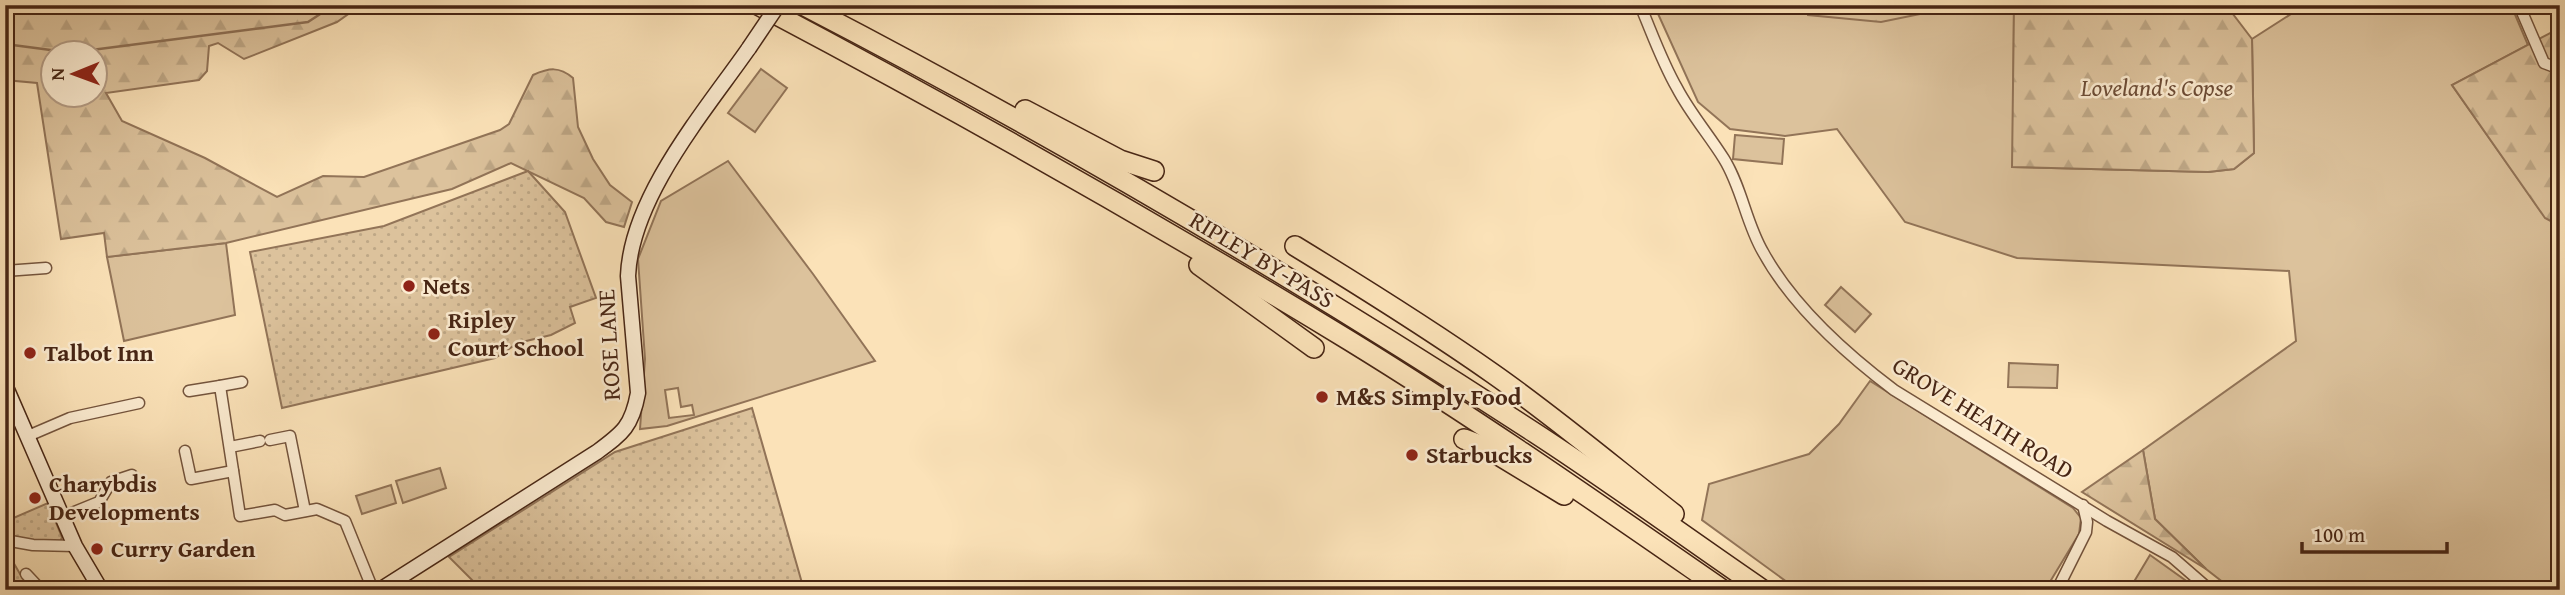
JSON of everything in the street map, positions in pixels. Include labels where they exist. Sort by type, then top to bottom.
[{"type":"highway","name":"RIPLEY BY-PASS","points":[[758,5],[1019,145],[1352,343],[1527,456],[1723,590]]},
{"type":"highway","name":"RIPLEY BY-PASS","points":[[803,5],[887,48],[1182,215],[1361,322],[1538,435],[1763,590]]},
{"type":"highway","points":[[887,48],[992,92],[1120,160],[1154,171]]},
{"type":"highway","points":[[1019,145],[1216,276],[1314,348]]},
{"type":"highway","points":[[1295,246],[1412,318],[1495,375],[1577,436],[1769,590]]},
{"type":"highway","points":[[1464,439],[1518,467],[1712,590]]},
{"type":"street","name":"ROSE LANE","points":[[380,590],[597,452],[627,427],[634,413],[638,393],[628,276],[636,229],[653,190],[778,5]]},
{"type":"street","name":"GROVE HEATH ROAD","points":[[1640,5],[1676,88],[1725,160],[1762,251],[1792,294],[1816,321],[1894,390],[2082,505],[2087,522],[2083,540],[2057,590]]},
{"type":"street","points":[[2519,5],[2544,64],[2560,69]]},
{"type":"street","points":[[5,271],[46,268]]},
{"type":"street","points":[[189,391],[242,382]]},
{"type":"street","points":[[5,385],[75,546],[101,590]]},
{"type":"street","points":[[220,386],[240,516],[275,510],[285,515],[317,509],[345,521],[373,590]]},
{"type":"street","points":[[28,436],[70,418],[139,403]]},
{"type":"street","points":[[230,447],[290,436],[305,511]]},
{"type":"street","points":[[186,451],[191,479],[233,471]]},
{"type":"street","points":[[62,517],[99,502],[111,482],[132,475]]},
{"type":"street","points":[[2082,505],[2172,557],[2210,590]]},
{"type":"street","points":[[2083,540],[2094,528],[2107,521]]},
{"type":"street","points":[[5,540],[33,545],[75,546]]},
{"type":"street","points":[[26,574],[41,590]]},
{"type":"green space","points":[[5,5],[361,5],[337,22],[244,59],[218,43],[209,46],[207,71],[199,80],[108,93],[108,38],[38,38],[38,90],[37,83],[5,80]]},
{"type":"green space","points":[[1654,5],[1806,5],[1809,15],[1962,5],[2014,5],[2013,167],[2208,172],[2234,169],[2254,153],[2252,39],[2305,5],[2511,5],[2528,45],[2452,85],[2545,217],[2560,226],[2560,590],[2233,590],[2206,569],[2155,519],[2143,450],[2296,341],[2289,271],[2017,258],[1905,222],[1837,129],[1785,136],[1730,129],[1698,102]]},
{"type":"green space","points":[[1806,5],[1964,5],[1881,22],[1808,15]]},
{"type":"green space","name":"Loveland's Copse","points":[[2014,5],[2226,5],[2252,39],[2254,153],[2234,169],[2208,172],[2012,167]]},
{"type":"green space","points":[[2554,31],[2560,33],[2560,226],[2545,218],[2452,85]]},
{"type":"green space","points":[[761,69],[787,88],[755,132],[728,113]]},
{"type":"green space","points":[[558,70],[573,78],[578,127],[593,159],[610,185],[632,202],[624,227],[606,222],[584,198],[511,163],[452,189],[226,243],[107,257],[104,233],[61,239],[41,108],[108,108],[108,96],[122,121],[205,158],[277,197],[323,176],[364,177],[500,130],[509,124],[533,75]]},
{"type":"green space","points":[[1735,135],[1784,139],[1782,164],[1733,159]]},
{"type":"green space","points":[[728,161],[875,361],[667,426],[640,429],[645,359],[638,259],[661,201]],"holes":[[[678,388],[681,407],[692,405],[694,415],[669,418],[665,390]]]},
{"type":"green space","points":[[528,171],[565,212],[596,298],[570,307],[575,323],[551,335],[518,343],[495,358],[282,408],[250,252],[384,226]]},
{"type":"green space","points":[[226,243],[235,315],[124,341],[107,257]]},
{"type":"green space","points":[[1841,287],[1871,314],[1855,332],[1825,305]]},
{"type":"green space","points":[[2009,363],[2058,365],[2057,388],[2008,387]]},
{"type":"green space","points":[[1870,381],[2073,508],[2081,518],[2079,534],[2045,590],[1798,590],[1702,520],[1709,484],[1809,454],[1839,424]]},
{"type":"green space","points":[[752,408],[804,590],[482,590],[449,557],[615,452]]},
{"type":"green space","points":[[2143,450],[2155,519],[2206,569],[2082,492]]},
{"type":"green space","points":[[440,468],[446,488],[403,503],[396,481]]},
{"type":"green space","points":[[391,485],[396,503],[362,514],[356,496]]},
{"type":"green space","points":[[48,503],[62,537],[60,542],[5,538],[5,513],[9,520]]},
{"type":"green space","points":[[5,548],[20,574],[36,590],[5,590]]},
{"type":"green space","points":[[2150,555],[2199,590],[2129,590]]},
{"type":"waterway","points":[[108,48],[308,22],[334,5]]},
{"type":"waterway","points":[[5,44],[38,48]]},
{"type":"place","name":"Nets","points":[[409,286]]},
{"type":"place","name":"Ripley Court School","points":[[434,334]]},
{"type":"place","name":"Talbot Inn","points":[[30,353]]},
{"type":"place","name":"M&S Simply Food","points":[[1322,397]]},
{"type":"place","name":"Starbucks","points":[[1412,455]]},
{"type":"place","name":"Charybdis Developments","points":[[35,498]]},
{"type":"place","name":"Curry Garden","points":[[97,549]]}]
